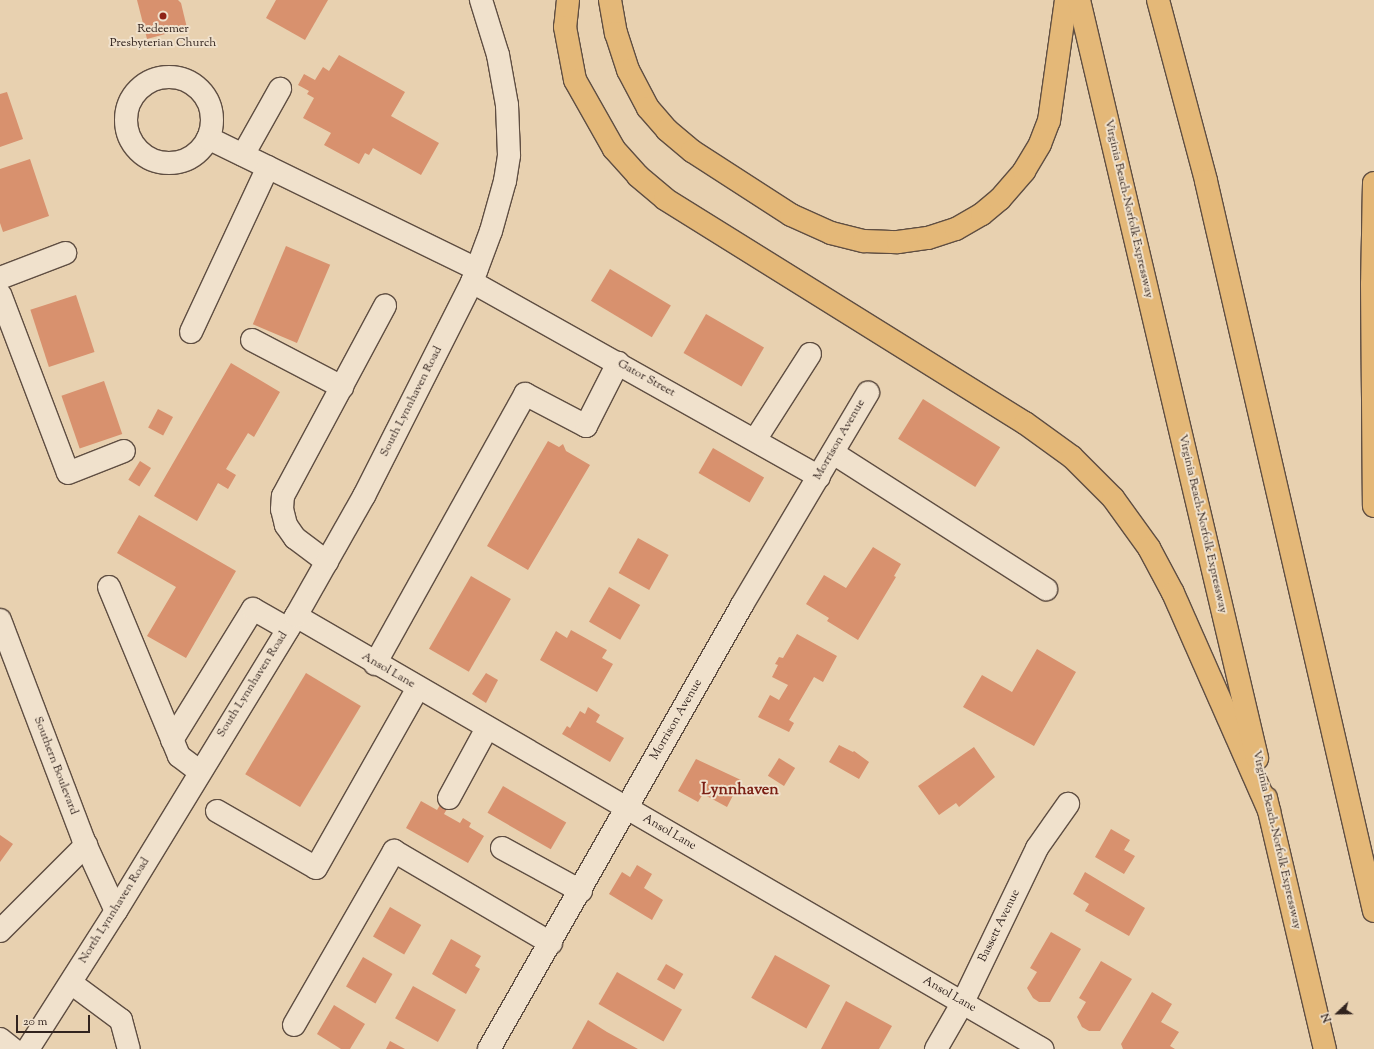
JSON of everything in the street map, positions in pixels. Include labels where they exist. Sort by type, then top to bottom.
[{"type":"highway","points":[[568,0],[565,27],[575,80],[614,149],[638,176],[665,199],[1025,423],[1072,457],[1113,498],[1149,548],[1173,593],[1269,811]]},
{"type":"highway","points":[[610,0],[616,33],[628,70],[645,102],[667,130],[692,151],[791,215],[831,233],[864,241],[898,242],[928,238],[956,229],[982,214],[1000,199],[1024,172],[1040,144],[1049,121],[1066,0]]},
{"type":"highway","name":"Virginia Beach-Norfolk Expressway","points":[[1079,0],[1325,1049]]},
{"type":"highway","points":[[1158,0],[1206,181],[1374,911]]},
{"type":"highway","points":[[1374,182],[1372,292],[1374,506]]},
{"type":"street","name":"South Lynnhaven Road","points":[[200,772],[292,622],[364,496],[474,276],[491,231],[505,181],[509,155],[507,105],[498,55],[481,0]]},
{"type":"street","points":[[242,155],[280,89]]},
{"type":"street","name":"Gator Street","points":[[208,138],[268,167],[474,276],[618,363],[819,477]]},
{"type":"street","points":[[190,332],[268,167]]},
{"type":"street","points":[[0,278],[65,253]]},
{"type":"street","points":[[0,294],[68,473],[124,451]]},
{"type":"street","points":[[327,562],[295,538],[290,532],[282,509],[283,496],[385,306]]},
{"type":"street","points":[[252,340],[342,387]]},
{"type":"street","points":[[755,440],[810,354]]},
{"type":"street","points":[[376,664],[525,394],[586,426],[618,363]]},
{"type":"street","name":"Morrison Avenue","points":[[489,1049],[581,891],[742,605],[868,393]]},
{"type":"street","points":[[833,453],[1046,589]]},
{"type":"street","points":[[109,587],[179,756],[200,772]]},
{"type":"street","name":"Ansol Lane","points":[[172,740],[253,609],[292,622],[376,664],[1042,1049]]},
{"type":"street","name":"Southern Boulevard","points":[[0,620],[6,660],[116,911]]},
{"type":"street","points":[[217,811],[316,868],[418,688]]},
{"type":"street","points":[[449,798],[487,728]]},
{"type":"street","name":"North Lynnhaven Road","points":[[28,1049],[116,911],[200,772]]},
{"type":"street","name":"Bassett Avenue","points":[[936,1049],[963,1002],[1038,848],[1068,804]]},
{"type":"street","points":[[0,931],[86,845]]},
{"type":"street","points":[[502,848],[581,891]]},
{"type":"street","points":[[294,1025],[394,851],[551,943]]},
{"type":"street","points":[[71,983],[121,1020],[130,1048]]},
{"type":"street","points":[[0,1039],[13,1049]]},
{"type":"building","name":"Redeemer Presbyterian Church","points":[[137,0],[178,0],[181,3],[187,28],[147,39]]},
{"type":"building","points":[[276,0],[328,0],[305,40],[266,18]]},
{"type":"building","points":[[339,55],[405,92],[391,116],[439,143],[421,175],[373,148],[369,155],[365,153],[359,164],[324,145],[331,133],[303,118],[314,98],[307,94],[309,91],[298,85],[304,74],[315,80],[323,67],[329,71]]},
{"type":"building","points":[[7,92],[23,139],[0,147],[0,94]]},
{"type":"building","points":[[30,159],[49,216],[3,232],[0,223],[0,169]]},
{"type":"building","points":[[286,246],[330,265],[297,343],[253,324]]},
{"type":"building","points":[[610,269],[671,306],[652,337],[591,301]]},
{"type":"building","points":[[76,295],[95,352],[49,367],[30,310]]},
{"type":"building","points":[[706,314],[764,348],[742,386],[684,353]]},
{"type":"building","points":[[231,363],[280,392],[254,437],[248,433],[226,469],[236,475],[228,489],[218,483],[197,521],[154,496]]},
{"type":"building","points":[[104,381],[122,434],[80,449],[61,396]]},
{"type":"building","points":[[923,399],[1000,447],[975,487],[898,439]]},
{"type":"building","points":[[158,409],[173,417],[163,436],[148,428]]},
{"type":"building","points":[[548,441],[559,447],[563,444],[566,451],[590,465],[528,570],[487,546]]},
{"type":"building","points":[[713,448],[764,477],[750,503],[698,473]]},
{"type":"building","points":[[140,461],[151,468],[139,487],[128,480]]},
{"type":"building","points":[[139,515],[236,571],[186,658],[147,636],[176,587],[117,553]]},
{"type":"building","points":[[638,538],[669,555],[649,590],[619,573]]},
{"type":"building","points":[[873,547],[901,564],[894,576],[896,577],[858,640],[827,621],[829,618],[806,604],[824,575],[846,588]]},
{"type":"building","points":[[471,576],[511,599],[469,672],[429,649]]},
{"type":"building","points":[[609,587],[640,605],[620,640],[589,622]]},
{"type":"building","points":[[571,630],[607,650],[602,658],[613,664],[597,692],[540,660],[556,631],[567,638]]},
{"type":"building","points":[[797,634],[837,656],[823,682],[814,677],[789,720],[794,723],[789,732],[758,717],[770,695],[779,700],[788,685],[772,677],[778,665],[775,664],[779,657],[783,658]]},
{"type":"building","points":[[1037,649],[1076,672],[1034,746],[963,707],[982,675],[1012,692]]},
{"type":"building","points":[[306,673],[361,706],[300,807],[245,774]]},
{"type":"building","points":[[486,673],[498,680],[486,703],[472,694]]},
{"type":"building","points":[[588,707],[600,715],[596,722],[624,738],[610,762],[562,734],[567,726],[570,728],[580,711],[585,714]]},
{"type":"building","points":[[839,745],[853,752],[854,751],[869,762],[859,779],[829,762]]},
{"type":"building","points":[[974,747],[995,777],[959,807],[956,803],[939,815],[918,786]]},
{"type":"building","points":[[779,758],[795,768],[784,786],[768,776]]},
{"type":"building","points":[[696,759],[741,780],[727,807],[703,794],[698,802],[678,791]]},
{"type":"building","points":[[503,786],[566,822],[551,849],[488,813]]},
{"type":"building","points":[[421,801],[437,810],[440,805],[447,809],[444,814],[460,823],[463,818],[471,823],[469,827],[484,836],[468,863],[406,828]]},
{"type":"building","points":[[1111,829],[1130,840],[1124,850],[1135,856],[1124,874],[1095,857]]},
{"type":"building","points":[[0,835],[13,844],[0,862]]},
{"type":"building","points":[[637,865],[652,874],[644,888],[663,900],[652,920],[609,894],[622,872],[630,877]]},
{"type":"building","points":[[1085,872],[1145,908],[1129,936],[1085,911],[1089,904],[1073,894]]},
{"type":"building","points":[[390,907],[421,925],[404,954],[373,936]]},
{"type":"building","points":[[1051,932],[1081,949],[1050,1002],[1039,1002],[1033,998],[1027,988],[1037,972],[1030,968]]},
{"type":"building","points":[[451,939],[481,956],[475,966],[480,969],[466,994],[432,974]]},
{"type":"building","points":[[775,955],[830,986],[806,1028],[751,998]]},
{"type":"building","points":[[363,957],[392,974],[375,1003],[346,986]]},
{"type":"building","points":[[1101,961],[1132,979],[1100,1031],[1089,1031],[1082,1027],[1077,1017],[1086,1002],[1079,998]]},
{"type":"building","points":[[666,964],[683,974],[674,990],[657,980]]},
{"type":"building","points":[[617,972],[682,1010],[663,1042],[598,1004]]},
{"type":"building","points":[[413,986],[456,1010],[438,1042],[395,1018]]},
{"type":"building","points":[[1152,992],[1172,1004],[1161,1022],[1179,1032],[1170,1046],[1175,1049],[1123,1049],[1121,1044]]},
{"type":"building","points":[[846,1001],[892,1026],[879,1049],[821,1049]]},
{"type":"building","points":[[334,1005],[365,1024],[350,1049],[341,1049],[317,1034]]},
{"type":"building","points":[[588,1020],[607,1032],[638,1049],[572,1049]]},
{"type":"building","points":[[390,1041],[405,1049],[386,1049]]},
{"type":"place","name":"Redeemer Presbyterian Church","points":[[163,16]]},
{"type":"district","name":"Lynnhaven","points":[[740,791]]}]
